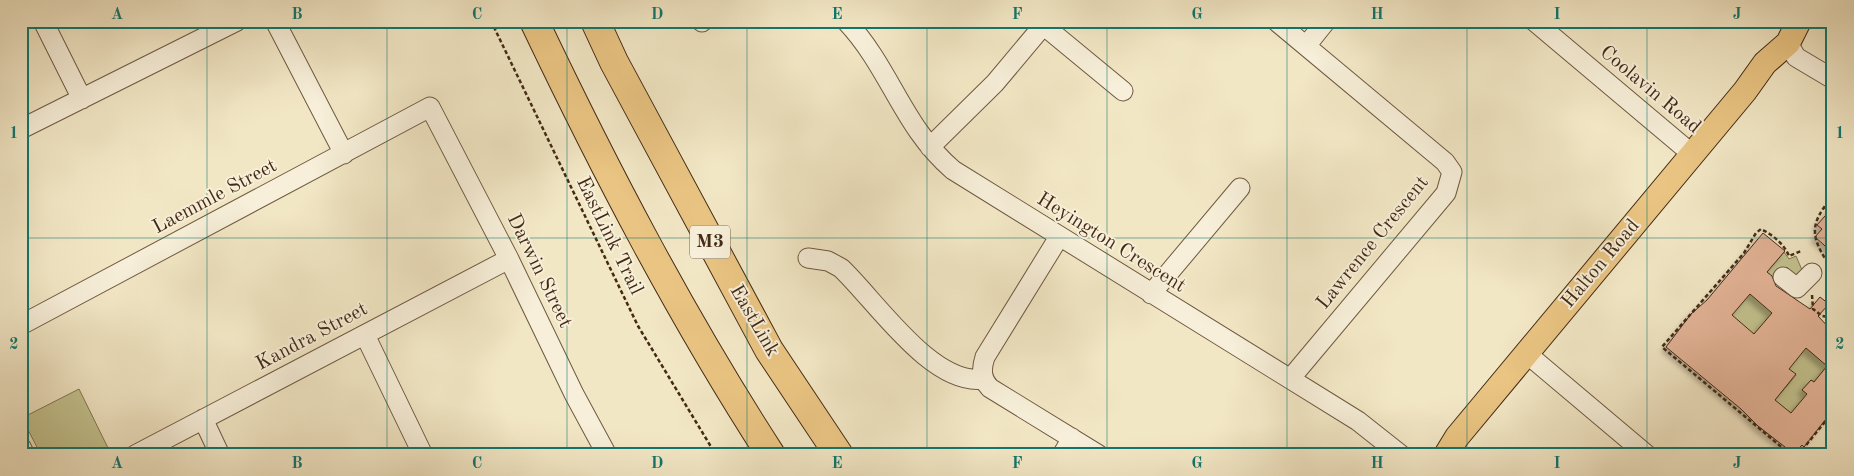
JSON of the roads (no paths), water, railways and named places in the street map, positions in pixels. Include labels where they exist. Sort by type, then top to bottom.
[{"type":"highway","points":[[534,21],[589,137],[640,234],[711,359],[771,455]]},
{"type":"highway","name":"EastLink","points":[[595,21],[614,62],[769,350],[839,455]]},
{"type":"main road","name":"Halton Road","points":[[1792,47],[1799,21]]},
{"type":"main road","name":"Halton Road","points":[[1433,455],[1451,446],[1526,353],[1745,91],[1765,63],[1792,47],[1808,21]]},
{"type":"street","points":[[43,21],[82,99]]},
{"type":"street","points":[[21,129],[237,21]]},
{"type":"street","points":[[276,21],[344,154]]},
{"type":"street","name":"Heyington Crescent","points":[[846,21],[875,56],[907,116],[930,147],[968,181],[1363,424],[1400,455]]},
{"type":"street","name":"Lawrence Crescent","points":[[1276,21],[1445,162],[1452,172],[1446,193],[1290,379]]},
{"type":"street","points":[[1306,46],[1326,21]]},
{"type":"street","name":"Coolavin Road","points":[[1534,21],[1692,154]]},
{"type":"street","points":[[930,147],[995,83],[1045,23],[1123,91]]},
{"type":"street","points":[[1792,47],[1803,62],[1833,79]]},
{"type":"street","name":"Laemmle Street","points":[[21,325],[430,107]]},
{"type":"street","name":"Darwin Street","points":[[430,107],[509,259],[574,394],[607,455]]},
{"type":"street","points":[[1151,294],[1240,188]]},
{"type":"street","points":[[1059,237],[985,358],[982,365],[983,379],[996,392],[1099,455]]},
{"type":"street","points":[[808,258],[828,261],[841,268],[934,364],[956,376],[974,380],[983,379]]},
{"type":"street","name":"Kandra Street","points":[[135,455],[509,259]]},
{"type":"street","points":[[1783,277],[1797,288],[1820,280]]},
{"type":"street","points":[[365,335],[423,455]]},
{"type":"street","points":[[1526,353],[1646,455]]},
{"type":"street","points":[[203,420],[220,455]]},
{"type":"street","points":[[1062,455],[1072,438]]},
{"type":"street","points":[[21,447],[25,455]]}]
